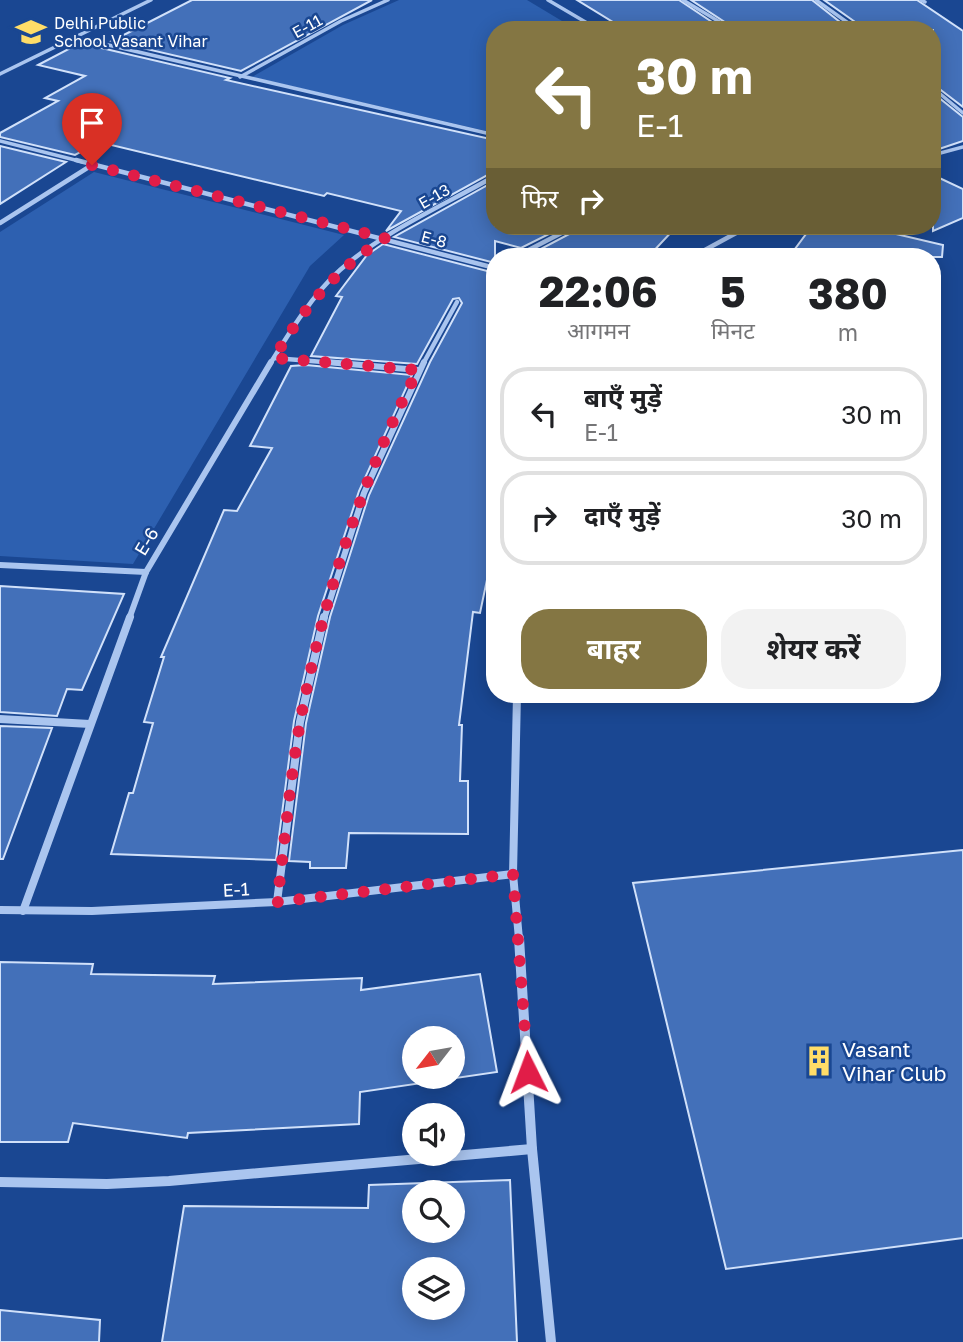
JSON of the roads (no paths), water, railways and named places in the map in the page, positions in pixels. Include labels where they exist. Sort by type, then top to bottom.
[{"type":"street","points":[[0,74],[151,0]]},
{"type":"street","name":"E-11","points":[[239,77],[341,21],[388,0]]},
{"type":"street","points":[[548,0],[584,21]]},
{"type":"street","points":[[683,0],[718,21]]},
{"type":"street","points":[[816,0],[845,21]]},
{"type":"street","points":[[74,37],[486,133]]},
{"type":"street","points":[[941,96],[963,113]]},
{"type":"street","name":"E-8","points":[[0,141],[486,266]]},
{"type":"street","points":[[941,153],[963,147]]},
{"type":"street","points":[[0,223],[92,165]]},
{"type":"street","name":"E-13","points":[[385,238],[486,181]]},
{"type":"street","points":[[533,248],[558,235]]},
{"type":"street","points":[[709,248],[732,235]]},
{"type":"street","name":"E-6","points":[[23,911],[146,572],[274,358],[313,299],[337,272],[360,253],[385,238]]},
{"type":"street","points":[[277,902],[304,699],[339,566],[362,500],[418,370],[457,302]]},
{"type":"street","points":[[274,358],[418,370]]},
{"type":"street","points":[[0,565],[146,572]]},
{"type":"street","points":[[517,703],[513,874],[524,994],[532,1149],[551,1342]]},
{"type":"street","points":[[0,719],[90,724]]},
{"type":"street","name":"E-1","points":[[0,910],[92,911],[277,902],[513,874]]},
{"type":"street","points":[[0,1182],[107,1184],[169,1181],[532,1149]]},
{"type":"place","name":"Delhi Public School Vasant Vihar","points":[[31,32]]},
{"type":"place","name":"Vasant Vihar Club","points":[[819,1061]]}]
